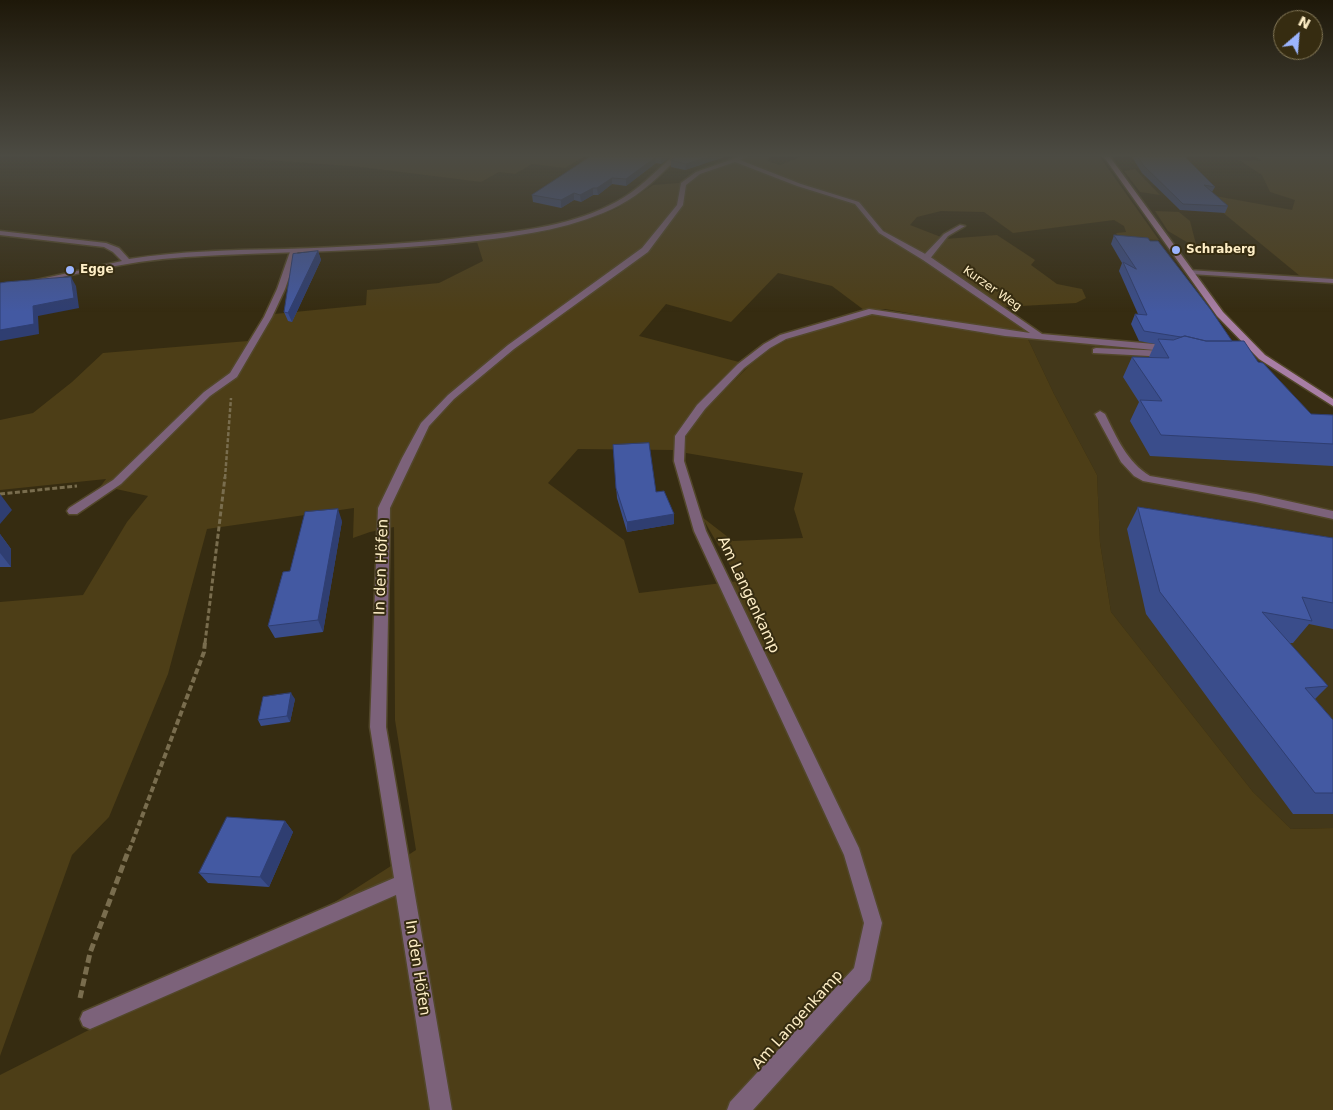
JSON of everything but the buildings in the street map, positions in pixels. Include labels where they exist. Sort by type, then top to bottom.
[{"type":"main road","points":[[1146,209],[1220,314],[1258,357],[1333,402]]},
{"type":"street","points":[[0,290],[127,262],[184,255],[383,248],[443,243],[556,226],[591,216],[606,209]]},
{"type":"street","name":"In den Höfen","points":[[441,1110],[378,727],[384,508],[424,425],[451,397],[511,347],[645,250],[677,209]]},
{"type":"street","name":"Kurzer Weg","points":[[861,209],[881,232],[926,258],[1020,324],[1042,337],[1154,347],[1175,353],[1156,355],[1096,351]]},
{"type":"street","points":[[926,258],[946,235],[962,226]]},
{"type":"street","points":[[0,233],[106,245],[116,250],[127,262]]},
{"type":"street","points":[[73,511],[117,482],[207,394],[230,377],[268,317],[281,290],[294,251]]},
{"type":"street","points":[[1191,272],[1333,281]]},
{"type":"street","name":"Am Langenkamp","points":[[738,1110],[862,973],[873,923],[853,854],[700,531],[679,461],[680,436],[701,407],[741,366],[767,346],[783,337],[864,313],[884,312],[1005,333],[1042,337]]},
{"type":"street","points":[[1100,414],[1126,463],[1135,473],[1148,479],[1256,498],[1333,516]]},
{"type":"street","points":[[90,1019],[403,883]]},
{"type":"path","points":[[90,1019],[78,1010],[90,953],[204,652],[232,406],[230,377]]},
{"type":"path","points":[[0,494],[78,486]]},
{"type":"shaded area","points":[[616,209],[859,209],[878,233],[923,260],[1030,334],[885,309],[864,310],[832,286],[778,273],[731,322],[666,304],[639,336],[739,362],[709,391],[690,413],[677,437],[674,450],[578,449],[548,483],[624,540],[639,593],[739,581],[702,517],[733,541],[803,538],[794,509],[803,473],[686,453],[686,437],[706,408],[750,365],[772,348],[789,339],[873,314],[1027,337],[1054,394],[1097,475],[1100,543],[1111,612],[1253,792],[1291,829],[1333,828],[1333,1110],[0,1110],[0,1075],[308,919],[416,850],[395,720],[394,527],[353,538],[354,508],[207,529],[168,674],[109,817],[72,855],[0,1056],[0,602],[83,595],[127,522],[148,496],[100,487],[106,479],[0,490],[0,420],[33,413],[72,382],[103,353],[248,341],[264,315],[366,305],[367,290],[439,283],[483,261],[477,242],[544,232],[591,219]]},
{"type":"shaded area","points":[[865,209],[1137,209],[1159,240],[1119,238],[1116,233],[1126,232],[1124,226],[1114,220],[1013,233],[984,212],[941,211],[917,217],[910,225],[941,237],[926,255],[886,232]]},
{"type":"shaded area","points":[[1218,209],[1333,209],[1333,278],[1300,276]]},
{"type":"shaded area","points":[[1155,211],[1179,212],[1190,221],[1197,248],[1168,231]]},
{"type":"shaded area","points":[[997,235],[1035,260],[1031,265],[1057,284],[1082,289],[1086,298],[1076,303],[1003,307],[931,258],[945,239]]},
{"type":"shaded area","points":[[1027,337],[1139,348],[1152,351],[1333,433],[1333,828],[1291,829],[1253,792],[1111,612],[1100,543],[1097,475],[1054,394]]},
{"type":"place","name":"Schraberg","points":[[1176,250]]},
{"type":"place","name":"Egge","points":[[70,270]]}]
